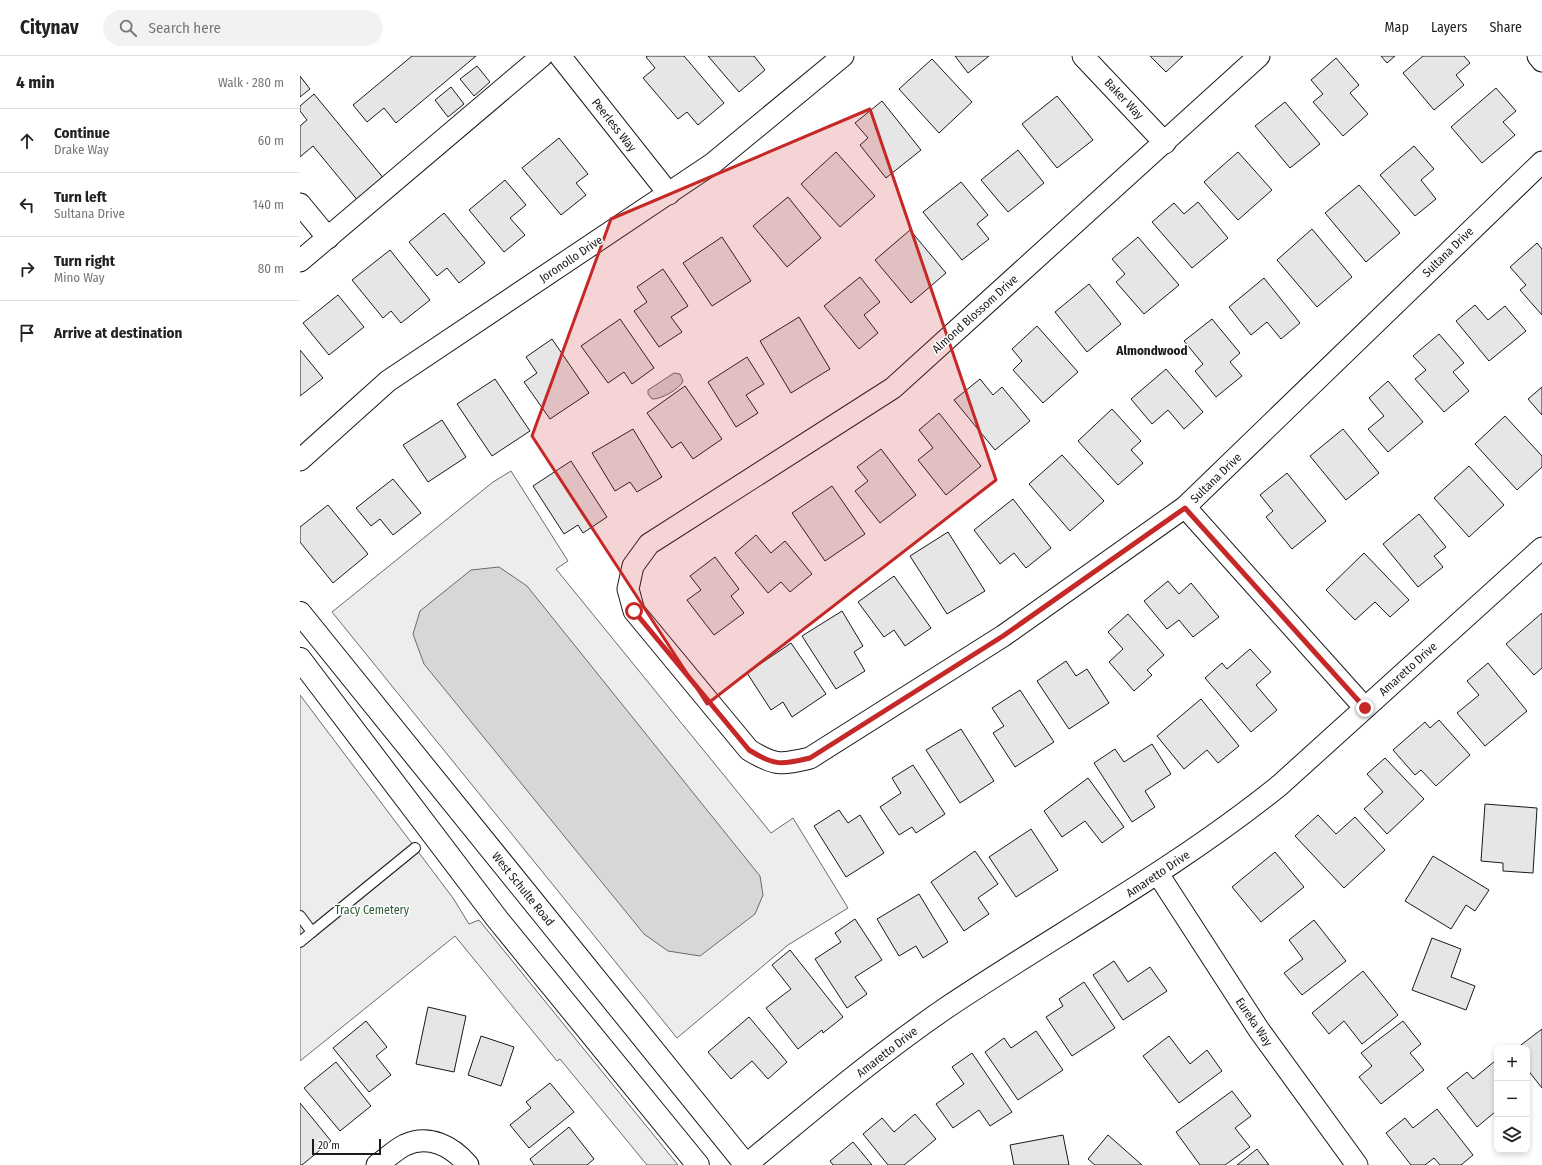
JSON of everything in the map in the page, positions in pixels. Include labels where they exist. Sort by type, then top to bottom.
[{"type":"main road","name":"West Schulte Road","points":[[300,613],[746,1165]]},
{"type":"main road","points":[[300,659],[498,920],[698,1165]]},
{"type":"street","points":[[300,261],[542,56]]},
{"type":"street","name":"Peerless Way","points":[[560,56],[669,194]]},
{"type":"street","name":"Joronollo Drive","points":[[300,460],[388,381],[712,164],[842,56]]},
{"type":"street","name":"Baker Way","points":[[1083,56],[1165,143]]},
{"type":"street","name":"Almond Blossom Drive","points":[[778,763],[766,761],[749,750],[634,611],[628,589],[633,566],[650,544],[663,535],[893,388],[1165,143],[1259,56]]},
{"type":"street","points":[[1538,56],[1542,61]]},
{"type":"street","name":"Sultana Drive","points":[[778,763],[787,764],[810,758],[1003,636],[1185,508],[1542,162]]},
{"type":"street","points":[[300,204],[328,238]]},
{"type":"street","points":[[1185,508],[1365,708]]},
{"type":"street","name":"Amaretto Drive","points":[[746,1165],[900,1041],[947,1008],[1158,874],[1236,820],[1280,784],[1542,548]]},
{"type":"street","name":"Eureka Way","points":[[1158,874],[1259,1030],[1357,1165]]},
{"type":"street","points":[[377,1165],[405,1145],[426,1141],[447,1146],[468,1165]]},
{"type":"lane","points":[[300,942],[415,848]]},
{"type":"lane","points":[[300,916],[312,932]]},
{"type":"highlighted area","points":[[870,109],[996,480],[707,704],[532,436],[611,219]]},
{"type":"shaded area","points":[[674,373],[680,374],[683,381],[681,384],[665,396],[652,399],[648,394],[648,390]]},
{"type":"shaded area","points":[[511,471],[568,561],[556,569],[771,833],[793,818],[848,908],[788,945],[677,1038],[332,612],[493,482]]},
{"type":"shaded area","points":[[499,567],[527,586],[760,876],[763,895],[755,914],[700,956],[668,951],[644,934],[424,664],[413,634],[420,611],[471,570]]},
{"type":"shaded area","name":"Tracy Cemetery","points":[[300,695],[453,898],[469,924],[479,920],[678,1165],[647,1165],[560,1059],[557,1061],[455,936],[300,1061]]},
{"type":"building","points":[[412,56],[476,56],[396,123],[384,108],[367,122],[353,105]]},
{"type":"building","points":[[684,56],[724,103],[698,125],[687,112],[678,119],[643,78],[655,68],[646,57]]},
{"type":"building","points":[[708,56],[754,56],[765,70],[739,92]]},
{"type":"building","points":[[955,56],[989,56],[968,73]]},
{"type":"building","points":[[1150,56],[1183,56],[1166,72]]},
{"type":"building","points":[[1381,56],[1395,56],[1387,63]]},
{"type":"building","points":[[1423,56],[1464,56],[1470,63],[1456,75],[1464,85],[1434,110],[1403,73]]},
{"type":"building","points":[[1336,58],[1359,85],[1350,93],[1368,114],[1343,136],[1313,102],[1323,94],[1311,80]]},
{"type":"building","points":[[932,59],[972,102],[939,133],[899,89]]},
{"type":"building","points":[[477,66],[490,82],[474,96],[460,79]]},
{"type":"building","points":[[300,76],[310,89],[300,97]]},
{"type":"building","points":[[451,87],[464,104],[448,117],[435,100]]},
{"type":"building","points":[[1496,88],[1516,111],[1503,122],[1515,135],[1482,163],[1451,127]]},
{"type":"building","points":[[314,94],[385,180],[359,202],[313,146],[300,157],[300,126],[307,120],[300,111],[300,106]]},
{"type":"building","points":[[1057,96],[1093,140],[1057,168],[1022,124]]},
{"type":"building","points":[[882,101],[921,150],[886,178],[860,145],[868,138],[855,123]]},
{"type":"building","points":[[1285,102],[1320,144],[1290,168],[1255,126]]},
{"type":"building","points":[[559,138],[588,174],[576,183],[586,195],[561,215],[522,168]]},
{"type":"building","points":[[1414,146],[1434,169],[1421,180],[1436,199],[1415,216],[1380,175]]},
{"type":"building","points":[[1018,150],[1044,183],[1008,212],[981,180]]},
{"type":"building","points":[[836,152],[875,196],[840,227],[801,184]]},
{"type":"building","points":[[1238,152],[1272,190],[1238,220],[1204,182]]},
{"type":"building","points":[[505,180],[526,205],[510,218],[525,235],[504,252],[469,210]]},
{"type":"building","points":[[961,182],[988,215],[977,224],[989,239],[962,260],[923,212]]},
{"type":"building","points":[[1359,185],[1400,233],[1366,262],[1325,213]]},
{"type":"building","points":[[788,197],[821,238],[787,267],[753,226]]},
{"type":"building","points":[[1198,202],[1228,238],[1192,268],[1152,222],[1174,203],[1184,214]]},
{"type":"building","points":[[444,213],[485,263],[459,283],[447,268],[437,276],[409,242]]},
{"type":"building","points":[[1312,229],[1352,277],[1317,307],[1277,260]]},
{"type":"building","points":[[910,230],[946,273],[911,303],[875,260]]},
{"type":"building","points":[[722,237],[751,281],[712,306],[683,263]]},
{"type":"building","points":[[1138,237],[1179,285],[1144,314],[1116,282],[1125,274],[1112,259]]},
{"type":"building","points":[[1537,243],[1542,249],[1542,315],[1520,290],[1526,285],[1510,267]]},
{"type":"building","points":[[390,250],[430,300],[401,323],[391,311],[383,318],[352,280]]},
{"type":"building","points":[[663,269],[688,306],[671,317],[682,332],[659,347],[634,311],[647,302],[637,287]]},
{"type":"building","points":[[860,277],[880,302],[864,315],[878,333],[859,349],[824,306]]},
{"type":"building","points":[[1264,278],[1300,323],[1281,339],[1267,322],[1251,335],[1229,307]]},
{"type":"building","points":[[1089,284],[1121,324],[1087,352],[1055,312]]},
{"type":"building","points":[[338,295],[364,327],[329,355],[303,323]]},
{"type":"building","points":[[1475,305],[1488,320],[1505,306],[1526,331],[1489,361],[1456,321]]},
{"type":"building","points":[[799,317],[830,369],[791,393],[760,341]]},
{"type":"building","points":[[620,319],[654,368],[632,384],[624,372],[608,383],[581,346]]},
{"type":"building","points":[[1212,319],[1240,353],[1230,362],[1242,376],[1216,397],[1195,371],[1203,364],[1184,341]]},
{"type":"building","points":[[1037,326],[1078,372],[1043,403],[1013,370],[1022,361],[1012,349]]},
{"type":"building","points":[[1439,334],[1464,363],[1453,372],[1469,391],[1444,412],[1415,379],[1426,370],[1413,356]]},
{"type":"building","points":[[552,339],[589,393],[550,419],[524,382],[537,373],[526,357]]},
{"type":"building","points":[[300,350],[323,378],[300,396]]},
{"type":"building","points":[[747,357],[764,384],[746,395],[758,413],[736,427],[708,382]]},
{"type":"building","points":[[1166,369],[1203,412],[1184,429],[1168,410],[1152,424],[1131,399]]},
{"type":"building","points":[[495,379],[530,431],[492,456],[457,404]]},
{"type":"building","points":[[980,379],[993,395],[1002,387],[1030,421],[995,450],[954,400]]},
{"type":"building","points":[[1388,381],[1423,422],[1388,452],[1368,429],[1384,416],[1369,398]]},
{"type":"building","points":[[685,386],[722,439],[693,459],[681,442],[672,448],[647,413]]},
{"type":"building","points":[[1542,387],[1542,415],[1528,399]]},
{"type":"building","points":[[1112,409],[1141,441],[1131,450],[1143,463],[1118,485],[1078,441]]},
{"type":"building","points":[[939,413],[981,466],[946,495],[918,460],[933,448],[919,430]]},
{"type":"building","points":[[1505,416],[1542,456],[1542,467],[1517,490],[1475,444]]},
{"type":"building","points":[[442,420],[466,457],[428,482],[403,445]]},
{"type":"building","points":[[633,429],[662,477],[637,492],[630,482],[615,491],[592,453]]},
{"type":"building","points":[[1343,429],[1379,473],[1346,500],[1310,456]]},
{"type":"building","points":[[881,449],[916,495],[880,523],[855,491],[868,481],[857,467]]},
{"type":"building","points":[[1062,455],[1104,501],[1070,531],[1029,484]]},
{"type":"building","points":[[571,461],[607,517],[583,533],[578,525],[564,534],[533,486]]},
{"type":"building","points":[[1469,466],[1504,505],[1469,537],[1434,498]]},
{"type":"building","points":[[1287,473],[1326,521],[1292,549],[1266,517],[1273,511],[1260,495]]},
{"type":"building","points":[[393,479],[421,513],[393,535],[380,519],[371,526],[356,508]]},
{"type":"building","points":[[832,486],[865,534],[825,561],[792,513]]},
{"type":"building","points":[[1013,499],[1051,548],[1026,568],[1014,553],[1000,564],[974,530]]},
{"type":"building","points":[[328,505],[368,554],[333,583],[300,542],[300,527]]},
{"type":"building","points":[[1419,514],[1446,547],[1434,556],[1443,567],[1418,587],[1383,544]]},
{"type":"building","points":[[948,532],[985,591],[947,614],[910,556]]},
{"type":"building","points":[[756,535],[771,553],[785,541],[812,574],[790,592],[781,582],[768,593],[735,553]]},
{"type":"building","points":[[1364,553],[1409,600],[1390,617],[1375,602],[1355,620],[1326,590]]},
{"type":"building","points":[[715,557],[739,589],[731,596],[744,613],[714,635],[687,600],[701,590],[690,576]]},
{"type":"building","points":[[894,576],[931,628],[905,646],[894,630],[884,637],[858,602]]},
{"type":"building","points":[[1168,581],[1179,594],[1191,583],[1219,617],[1193,637],[1179,620],[1167,629],[1144,601]]},
{"type":"building","points":[[842,611],[863,646],[854,652],[865,671],[836,689],[802,636]]},
{"type":"building","points":[[1542,613],[1542,668],[1534,675],[1506,644]]},
{"type":"building","points":[[1128,614],[1164,655],[1147,670],[1152,675],[1134,691],[1109,662],[1123,649],[1108,632]]},
{"type":"building","points":[[791,643],[826,694],[792,717],[783,702],[771,710],[747,673]]},
{"type":"building","points":[[1250,649],[1271,672],[1256,685],[1277,710],[1251,732],[1205,678],[1222,663],[1227,669]]},
{"type":"building","points":[[1066,661],[1076,676],[1087,669],[1109,703],[1069,729],[1037,681]]},
{"type":"building","points":[[1488,663],[1527,711],[1485,746],[1457,713],[1479,695],[1467,681]]},
{"type":"building","points":[[1020,690],[1054,742],[1015,767],[993,733],[1004,726],[992,708]]},
{"type":"building","points":[[1201,699],[1239,746],[1218,763],[1207,750],[1184,769],[1157,736]]},
{"type":"building","points":[[1439,720],[1470,755],[1436,786],[1421,770],[1415,775],[1393,750],[1425,722],[1430,728]]},
{"type":"building","points":[[961,729],[994,781],[960,803],[926,750]]},
{"type":"building","points":[[1152,744],[1171,774],[1145,791],[1155,807],[1132,822],[1094,763],[1115,749],[1124,762]]},
{"type":"building","points":[[1385,758],[1424,799],[1387,834],[1364,809],[1383,792],[1367,774]]},
{"type":"building","points":[[913,765],[945,814],[916,833],[912,827],[899,835],[880,807],[901,793],[892,778]]},
{"type":"building","points":[[1088,778],[1124,827],[1102,843],[1085,821],[1062,837],[1044,811]]},
{"type":"building","points":[[1485,804],[1537,808],[1533,873],[1503,871],[1503,863],[1481,861]]},
{"type":"building","points":[[839,810],[848,823],[860,815],[884,853],[846,877],[814,826]]},
{"type":"building","points":[[1318,815],[1336,834],[1355,817],[1385,850],[1344,888],[1295,836]]},
{"type":"building","points":[[1031,829],[1058,870],[1016,897],[989,857]]},
{"type":"building","points":[[975,851],[998,884],[978,898],[989,914],[964,931],[931,882]]},
{"type":"building","points":[[1275,852],[1304,887],[1261,922],[1232,887]]},
{"type":"building","points":[[1433,856],[1489,890],[1475,911],[1466,905],[1451,929],[1405,901]]},
{"type":"building","points":[[919,894],[948,942],[923,958],[916,946],[899,956],[877,919]]},
{"type":"building","points":[[855,919],[882,960],[855,977],[867,994],[847,1008],[815,959],[841,942],[835,933]]},
{"type":"building","points":[[1314,920],[1346,961],[1302,995],[1284,973],[1303,959],[1289,940]]},
{"type":"building","points":[[1432,938],[1461,949],[1451,977],[1475,986],[1466,1010],[1412,990]]},
{"type":"building","points":[[790,950],[843,1017],[823,1033],[822,1030],[798,1049],[766,1008],[791,989],[772,965]]},
{"type":"building","points":[[1114,961],[1128,982],[1150,967],[1167,991],[1123,1020],[1093,975]]},
{"type":"building","points":[[1363,971],[1398,1015],[1362,1044],[1344,1021],[1329,1034],[1312,1013]]},
{"type":"building","points":[[1084,982],[1115,1028],[1072,1056],[1046,1017],[1063,1006],[1059,999]]},
{"type":"building","points":[[428,1007],[466,1016],[454,1072],[416,1064]]},
{"type":"building","points":[[749,1017],[787,1062],[768,1079],[752,1061],[731,1079],[708,1052]]},
{"type":"building","points":[[366,1021],[387,1047],[376,1056],[391,1075],[369,1092],[333,1048]]},
{"type":"building","points":[[1403,1021],[1421,1044],[1410,1053],[1424,1070],[1381,1104],[1359,1077],[1372,1066],[1361,1053]]},
{"type":"building","points":[[1542,1029],[1542,1088],[1530,1073],[1530,1045],[1521,1045]]},
{"type":"building","points":[[1036,1031],[1063,1070],[1018,1100],[985,1052],[1004,1038],[1011,1048]]},
{"type":"building","points":[[481,1036],[514,1047],[501,1086],[468,1075]]},
{"type":"building","points":[[1169,1036],[1190,1064],[1207,1050],[1222,1071],[1179,1103],[1143,1056]]},
{"type":"building","points":[[972,1053],[1012,1112],[990,1126],[979,1110],[953,1128],[936,1104],[964,1084],[952,1067]]},
{"type":"building","points":[[336,1062],[371,1106],[340,1131],[304,1088]]},
{"type":"building","points":[[1494,1062],[1494,1113],[1477,1127],[1447,1088],[1467,1072],[1473,1079]]},
{"type":"building","points":[[550,1083],[574,1112],[529,1148],[510,1125],[531,1108],[526,1102]]},
{"type":"building","points":[[1232,1091],[1251,1116],[1235,1128],[1250,1147],[1225,1165],[1200,1165],[1176,1132]]},
{"type":"building","points":[[300,1103],[331,1141],[302,1165],[300,1165]]},
{"type":"building","points":[[1437,1109],[1473,1155],[1461,1165],[1440,1165],[1434,1158],[1425,1165],[1411,1165],[1386,1133],[1405,1118],[1413,1128]]},
{"type":"building","points":[[915,1114],[936,1139],[904,1165],[888,1165],[863,1134],[882,1118],[894,1132]]},
{"type":"building","points":[[569,1127],[594,1159],[587,1165],[534,1165],[530,1159]]},
{"type":"building","points":[[1063,1135],[1069,1165],[1014,1165],[1010,1145]]},
{"type":"building","points":[[1108,1135],[1142,1165],[1095,1165],[1088,1159]]},
{"type":"building","points":[[853,1142],[872,1165],[833,1165],[830,1161]]},
{"type":"building","points":[[1257,1149],[1269,1165],[1237,1165]]},
{"type":"district","name":"Almondwood","points":[[1152,350]]},
{"type":"route","points":[[634,611],[749,750],[766,761],[787,764],[810,758],[1003,636],[1185,508],[1365,708]]}]
